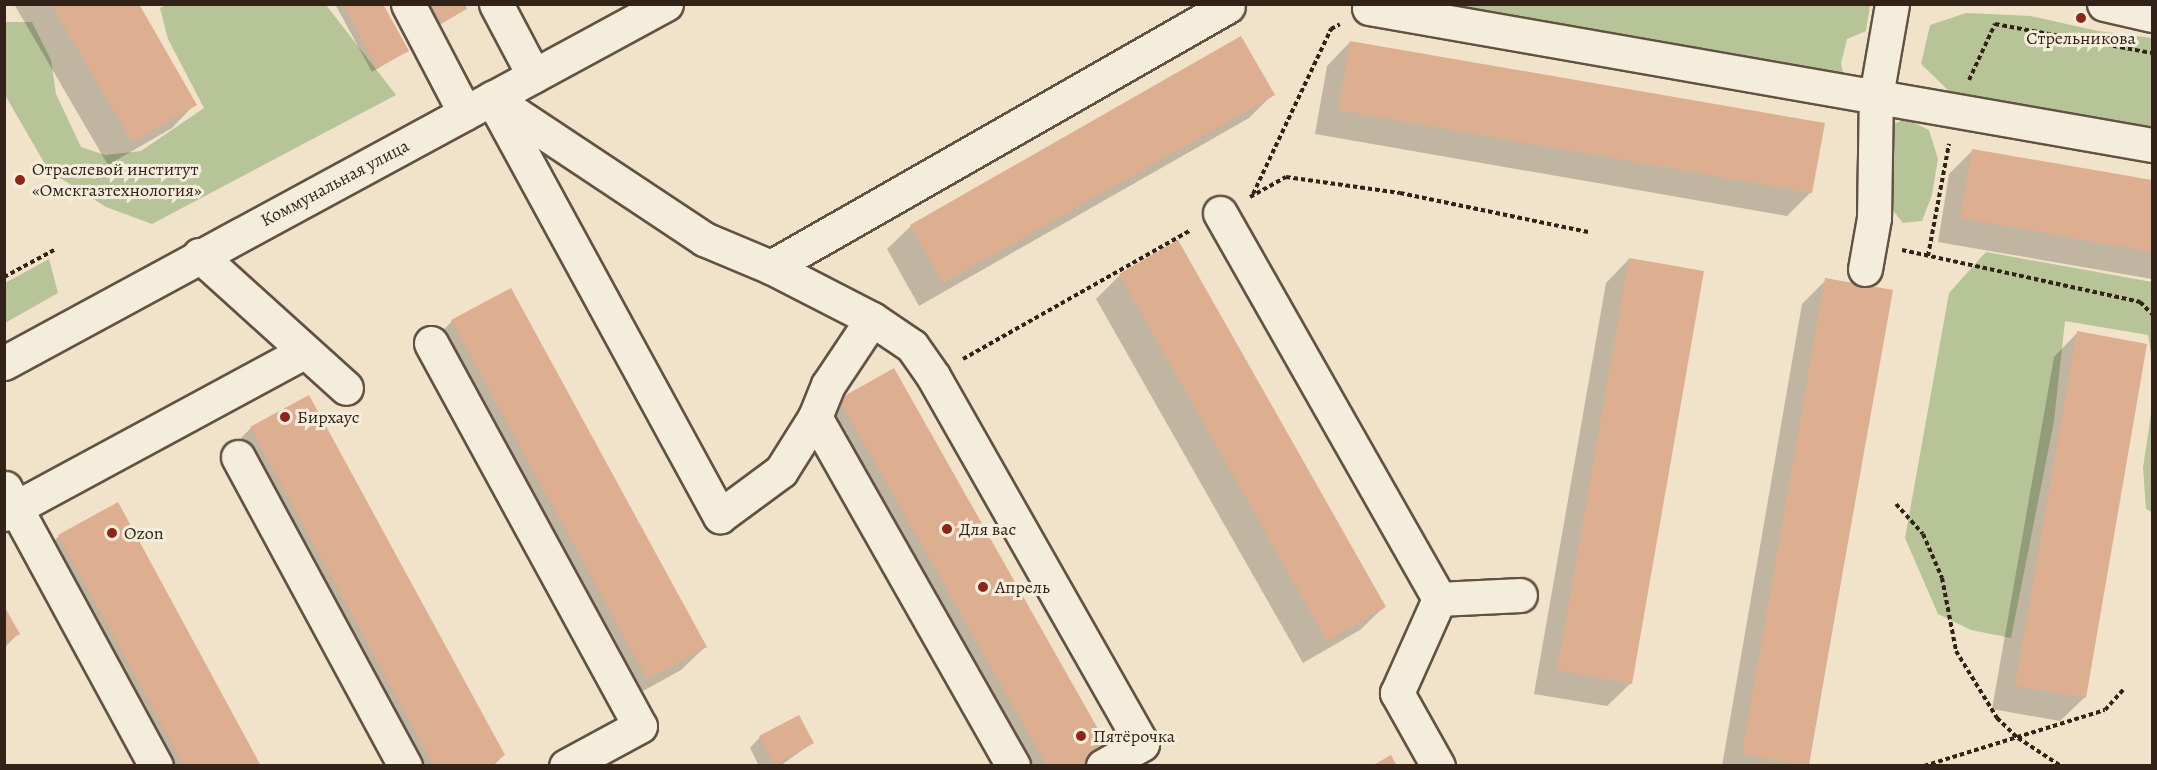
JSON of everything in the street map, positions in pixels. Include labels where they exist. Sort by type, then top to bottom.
[{"type":"street","points":[[408,4],[478,106],[720,516],[781,471],[815,417],[828,385],[872,319]]},
{"type":"street","points":[[496,4],[534,76]]},
{"type":"street","name":"Коммунальная улица","points":[[4,363],[199,255],[534,76],[621,15],[666,4]]},
{"type":"street","points":[[1867,256],[1874,218],[1876,96],[1892,4]]},
{"type":"street","points":[[2104,4],[2152,15]]},
{"type":"street","points":[[771,267],[1228,6]]},
{"type":"street","points":[[1369,8],[2152,145]]},
{"type":"street","points":[[478,106],[704,239],[771,267],[872,319],[912,346],[933,376],[1142,744],[1103,765]]},
{"type":"street","points":[[1220,213],[1439,599]]},
{"type":"street","points":[[199,255],[346,388]]},
{"type":"street","points":[[431,343],[640,726],[566,765]]},
{"type":"street","points":[[156,765],[8,503],[304,352]]},
{"type":"street","points":[[815,417],[1013,765]]},
{"type":"street","points":[[238,457],[405,765]]},
{"type":"street","points":[[1439,599],[1520,595]]},
{"type":"street","points":[[1438,765],[1397,693],[1439,599]]},
{"type":"path","points":[[1252,195],[1330,29],[1369,8]]},
{"type":"path","points":[[1928,256],[1955,110],[1995,24],[2152,53]]},
{"type":"path","points":[[933,376],[1286,177],[1400,193],[1588,232]]},
{"type":"path","points":[[4,277],[56,249]]},
{"type":"path","points":[[1867,256],[1928,256],[2140,302],[2152,314]]},
{"type":"path","points":[[1896,504],[1923,534],[1942,578],[1956,651],[1997,718],[2018,738],[2061,765]]},
{"type":"path","points":[[1924,765],[2105,710],[2124,690]]},
{"type":"green space","points":[[166,5],[326,5],[396,95],[152,224],[106,207],[49,171],[5,95],[5,22],[32,22],[51,60],[56,94],[81,147],[105,155],[141,151],[204,108],[168,39],[160,8]]},
{"type":"green space","points":[[1434,5],[1870,5],[1866,31],[1847,39],[1841,63],[1844,78],[1732,54],[1678,53]]},
{"type":"green space","points":[[1966,13],[2031,16],[2098,31],[2152,38],[2152,133],[1951,93],[1921,64],[1930,25]]},
{"type":"green space","points":[[1906,119],[1929,130],[1938,159],[1932,195],[1922,221],[1903,223],[1886,202],[1886,127]]},
{"type":"green space","points":[[1986,252],[2152,282],[2152,360],[2148,335],[2065,321],[2054,421],[2011,638],[1971,630],[1938,614],[1905,538],[1949,293]]},
{"type":"green space","points":[[49,259],[58,293],[5,323],[5,283]]},
{"type":"green space","points":[[2152,407],[2152,512],[2146,509],[2143,468]]},
{"type":"building","points":[[51,4],[139,4],[197,105],[132,142]]},
{"type":"building","points":[[343,4],[383,4],[409,51],[377,68]]},
{"type":"building","points":[[431,4],[465,4],[467,9],[441,23]]},
{"type":"building","points":[[1241,36],[1275,95],[943,283],[910,225]]},
{"type":"building","points":[[1350,41],[1825,123],[1812,193],[1338,110]]},
{"type":"building","points":[[1972,149],[2152,180],[2152,252],[1960,218]]},
{"type":"building","points":[[1178,240],[1386,607],[1327,641],[1119,274]]},
{"type":"building","points":[[1629,258],[1704,271],[1632,684],[1557,670]]},
{"type":"building","points":[[1825,278],[1893,290],[1808,766],[1742,754]]},
{"type":"building","points":[[511,288],[707,647],[647,679],[451,320]]},
{"type":"building","points":[[2077,331],[2147,344],[2086,698],[2015,686]]},
{"type":"building","points":[[894,368],[1111,752],[1086,766],[1047,766],[839,399]]},
{"type":"building","points":[[309,395],[505,755],[487,766],[434,766],[250,427]]},
{"type":"building","points":[[118,502],[261,766],[184,766],[58,535]]},
{"type":"building","points":[[4,606],[20,634],[4,643]]},
{"type":"building","points":[[799,715],[814,743],[775,765],[759,736]]},
{"type":"building","points":[[1391,755],[1397,766],[1372,766]]},
{"type":"place","name":"Стрельникова","points":[[2081,18]]},
{"type":"place","name":"Отраслевой институт «Омскгазтехнология»","points":[[20,180]]},
{"type":"place","name":"Бирхаус","points":[[285,417]]},
{"type":"place","name":"Для вас","points":[[947,529]]},
{"type":"place","name":"Ozon","points":[[112,533]]},
{"type":"place","name":"Апрель","points":[[983,587]]},
{"type":"place","name":"Пятёрочка","points":[[1081,736]]}]
